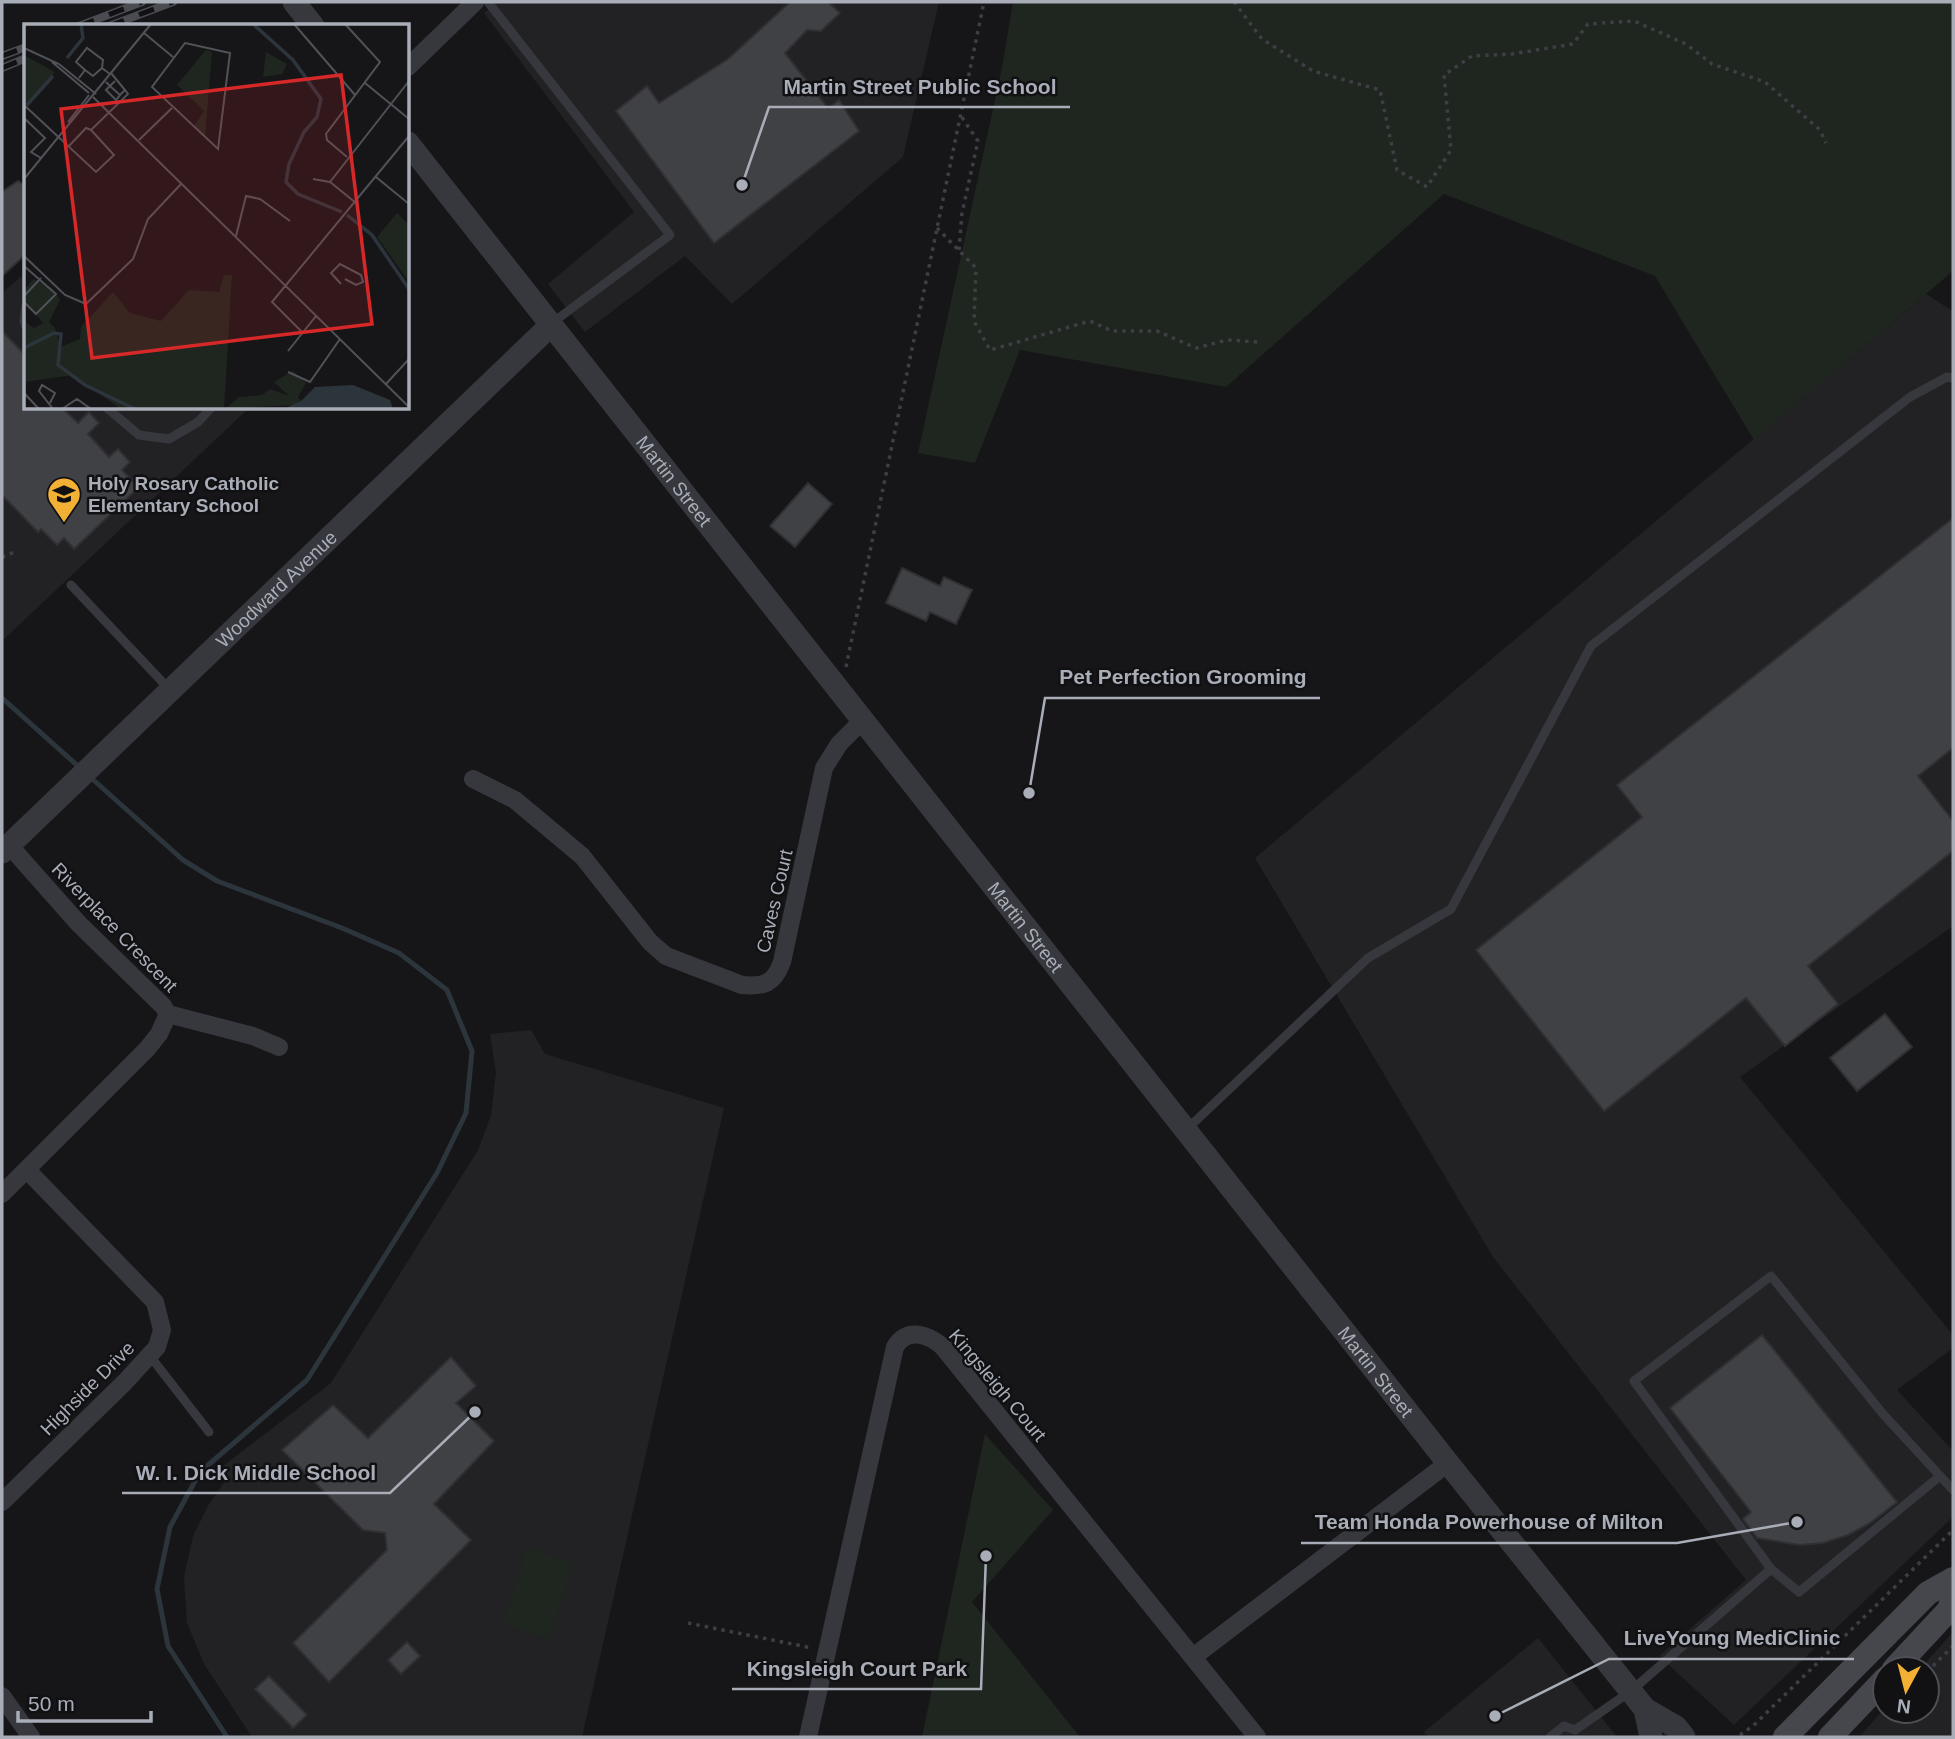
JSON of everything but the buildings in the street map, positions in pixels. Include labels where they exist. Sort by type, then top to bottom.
[{"type":"main road","points":[[1785,1737],[1928,1593],[1953,1579]]},
{"type":"main road","points":[[1907,1655],[1948,1611],[1953,1600]]},
{"type":"main road","points":[[1830,1737],[1871,1694]]},
{"type":"street","points":[[294,2],[311,24]]},
{"type":"street","points":[[410,65],[475,2]]},
{"type":"street","name":"Martin Street","points":[[410,146],[1448,1463],[1645,1709],[1676,1727],[1684,1737]]},
{"type":"street","name":"Woodward Avenue","points":[[5,848],[551,325]]},
{"type":"street","name":"Caves Court","points":[[474,779],[514,800],[582,856],[650,942],[666,956],[742,985],[755,986],[768,983],[777,976],[782,962],[824,768],[839,744],[863,720]]},
{"type":"street","name":"Riverplace Crescent","points":[[5,848],[168,1014],[241,1032],[279,1047]]},
{"type":"street","points":[[2,1194],[146,1049],[159,1034],[168,1014]]},
{"type":"street","name":"Highside Drive","points":[[2,1502],[150,1356],[162,1337],[161,1318],[155,1302],[27,1170]]},
{"type":"street","name":"Kingsleigh Court","points":[[808,1737],[895,1347],[905,1336],[914,1334],[932,1339],[943,1347],[1257,1737]]},
{"type":"street","points":[[1193,1657],[1448,1463]]},
{"type":"street","points":[[2,1696],[31,1737]]},
{"type":"street","name":"Martin Street","points":[[1645,1709],[1651,1737]]},
{"type":"lane","points":[[488,2],[670,235],[551,325]]},
{"type":"lane","points":[[1186,1129],[1367,958],[1451,909],[1591,646],[1910,397],[1947,377],[1953,378]]},
{"type":"lane","points":[[109,410],[139,435],[169,439],[198,422],[209,410]]},
{"type":"lane","points":[[71,585],[169,689]]},
{"type":"lane","points":[[1940,1476],[1799,1592],[1771,1569],[1634,1381],[1771,1276],[1883,1414],[1953,1490]]},
{"type":"lane","points":[[150,1356],[209,1432]]},
{"type":"lane","points":[[1549,1737],[1564,1726],[1576,1734],[1631,1691],[1771,1569]]},
{"type":"path","points":[[841,693],[984,2]]},
{"type":"path","points":[[1234,2],[1262,39],[1313,71],[1380,90],[1397,170],[1427,187],[1451,150],[1444,75],[1472,56],[1512,54],[1573,44],[1588,24],[1634,21],[1686,44],[1712,64],[1765,82],[1820,130],[1826,143]]},
{"type":"path","points":[[959,250],[962,213],[978,141],[961,116]]},
{"type":"path","points":[[937,228],[976,268],[975,321],[990,350],[1090,321],[1112,331],[1157,331],[1196,348],[1227,340],[1259,342]]},
{"type":"path","points":[[2,557],[15,552]]},
{"type":"path","points":[[1740,1735],[1754,1725],[1953,1530]]},
{"type":"path","points":[[688,1623],[828,1651]]},
{"type":"shaded area","points":[[497,2],[939,2],[903,157],[732,304],[685,256],[585,332],[548,284],[634,212],[484,13]]},
{"type":"shaded area","points":[[1013,2],[1953,2],[1953,271],[1754,440],[1655,276],[1444,194],[1226,387],[1020,350],[975,463],[918,453],[1002,68]]},
{"type":"shaded area","name":"Holy Rosary Catholic Elementary School","points":[[24,274],[24,410],[247,410],[2,641],[2,293]]},
{"type":"shaded area","points":[[1926,294],[1953,311],[1953,926],[1740,1077],[1953,1335],[1953,1348],[1897,1390],[1953,1451],[1953,1517],[1734,1725],[1659,1656],[1746,1580],[1493,1257],[1255,858]]},
{"type":"shaded area","points":[[531,1030],[545,1054],[724,1108],[582,1737],[252,1737],[204,1664],[187,1623],[184,1577],[193,1536],[209,1504],[226,1480],[226,1472],[222,1467],[331,1383],[478,1150],[491,1115],[496,1072],[490,1034]]},
{"type":"shaded area","points":[[985,1434],[1053,1510],[972,1602],[1080,1737],[922,1737]]},
{"type":"shaded area","points":[[527,1548],[573,1563],[549,1639],[503,1624]]},
{"type":"shaded area","points":[[1953,1632],[1953,1737],[1859,1737],[1871,1724],[1941,1725],[1941,1655],[1932,1655]]},
{"type":"shaded area","points":[[1538,1638],[1617,1737],[1428,1737],[1424,1732]]},
{"type":"waterway","points":[[2,698],[79,767]]},
{"type":"waterway","points":[[89,776],[183,860],[217,881],[342,928],[399,953],[447,990],[472,1051],[466,1113],[437,1173],[307,1380],[200,1472],[170,1527],[157,1589],[168,1646],[227,1737]]},
{"type":"railway","points":[[84,24],[142,2]]},
{"type":"railway","points":[[114,24],[173,2]]},
{"type":"railway","points":[[2,56],[24,48]]},
{"type":"railway","points":[[2,68],[24,59]]},
{"type":"place","name":"Martin Street Public School","points":[[742,185]]},
{"type":"place","name":"Holy Rosary Catholic Elementary School","points":[[64,524]]},
{"type":"place","name":"Pet Perfection Grooming","points":[[1029,793]]},
{"type":"place","name":"W. I. Dick Middle School","points":[[475,1412]]},
{"type":"place","name":"Team Honda Powerhouse of Milton","points":[[1797,1522]]},
{"type":"place","name":"Kingsleigh Court Park","points":[[986,1556]]},
{"type":"place","name":"LiveYoung MediClinic","points":[[1495,1716]]}]
